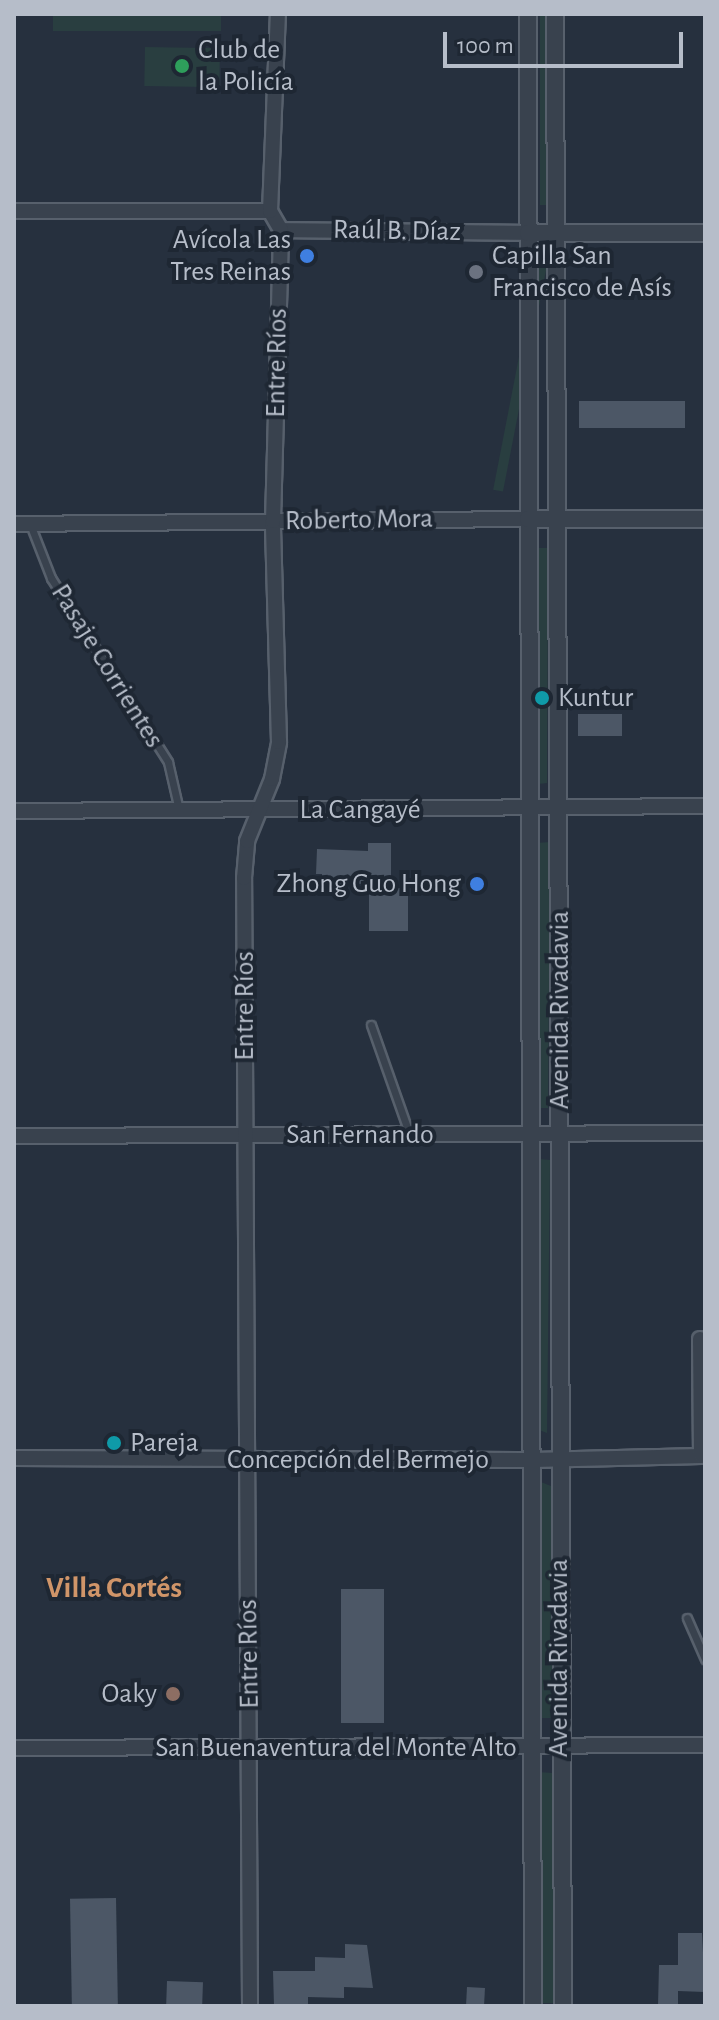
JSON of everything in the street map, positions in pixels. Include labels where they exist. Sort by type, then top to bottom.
[{"type":"street","points":[[278,14],[270,211],[281,230]]},
{"type":"street","name":"Avenida Rivadavia","points":[[528,14],[533,2006]]},
{"type":"street","name":"Avenida Rivadavia","points":[[555,14],[560,234],[557,519],[558,1460],[563,2006]]},
{"type":"street","points":[[14,211],[270,211]]},
{"type":"street","name":"Raúl B. Díaz","points":[[281,230],[705,233]]},
{"type":"street","name":"Entre Ríos","points":[[250,2006],[244,878],[257,811],[272,779],[279,742],[273,521],[281,230]]},
{"type":"street","name":"Roberto Mora","points":[[14,524],[705,519]]},
{"type":"street","name":"La Cangayé","points":[[14,811],[705,806]]},
{"type":"street","name":"San Fernando","points":[[14,1136],[705,1133]]},
{"type":"street","name":"Concepción del Bermejo","points":[[14,1458],[247,1461],[558,1460],[701,1456],[700,1339]]},
{"type":"street","name":"San Buenaventura del Monte Alto","points":[[14,1748],[559,1749],[705,1745]]},
{"type":"lane","name":"Pasaje Corrientes","points":[[30,524],[51,578],[168,762],[179,810]]},
{"type":"lane","points":[[371,1025],[410,1136]]},
{"type":"lane","points":[[687,1618],[705,1659]]},
{"type":"green space","points":[[53,14],[221,14],[221,31],[53,31]]},
{"type":"green space","points":[[540,14],[548,14],[548,205],[540,205]]},
{"type":"green space","points":[[145,47],[220,48],[219,87],[144,86]]},
{"type":"green space","points":[[538,259],[548,261],[503,492],[493,490]]},
{"type":"green space","points":[[537,548],[548,548],[547,783],[538,784]]},
{"type":"green space","points":[[550,842],[548,1108],[537,1108],[536,843]]},
{"type":"green space","points":[[538,1159],[550,1160],[547,1433],[539,1430]]},
{"type":"green space","points":[[541,1482],[551,1486],[553,1718],[541,1718]]},
{"type":"green space","points":[[539,1772],[552,1773],[556,2003],[538,2003]]},
{"type":"building","points":[[579,401],[685,401],[685,428],[579,428]]},
{"type":"building","points":[[578,714],[622,714],[622,736],[578,736]]},
{"type":"building","points":[[368,843],[391,843],[391,888],[408,888],[408,931],[369,931],[369,884],[322,883],[322,874],[316,874],[317,849],[368,851]]},
{"type":"building","points":[[341,1589],[384,1589],[384,1723],[341,1723]]},
{"type":"building","points":[[116,1898],[118,2006],[72,2006],[70,1899]]},
{"type":"building","points":[[678,1933],[702,1933],[705,1992],[678,1991],[678,2006],[658,2006],[659,1965],[678,1965]]},
{"type":"building","points":[[345,1944],[367,1945],[373,1988],[344,1987],[344,1998],[308,1997],[308,2006],[274,2006],[273,1971],[315,1971],[315,1957],[345,1958]]},
{"type":"building","points":[[167,1981],[203,1982],[202,2006],[166,2006]]},
{"type":"building","points":[[467,1987],[485,1988],[484,2006],[466,2006]]},
{"type":"place","name":"Club de la Policía","points":[[182,66]]},
{"type":"place","name":"Avícola Las Tres Reinas","points":[[307,256]]},
{"type":"place","name":"Capilla San Francisco de Asís","points":[[476,272]]},
{"type":"place","name":"Kuntur","points":[[542,698]]},
{"type":"place","name":"Zhong Guo Hong","points":[[477,884]]},
{"type":"place","name":"Pareja","points":[[114,1443]]},
{"type":"place","name":"Oaky","points":[[173,1694]]},
{"type":"district","name":"Villa Cortés","points":[[114,1588]]}]
